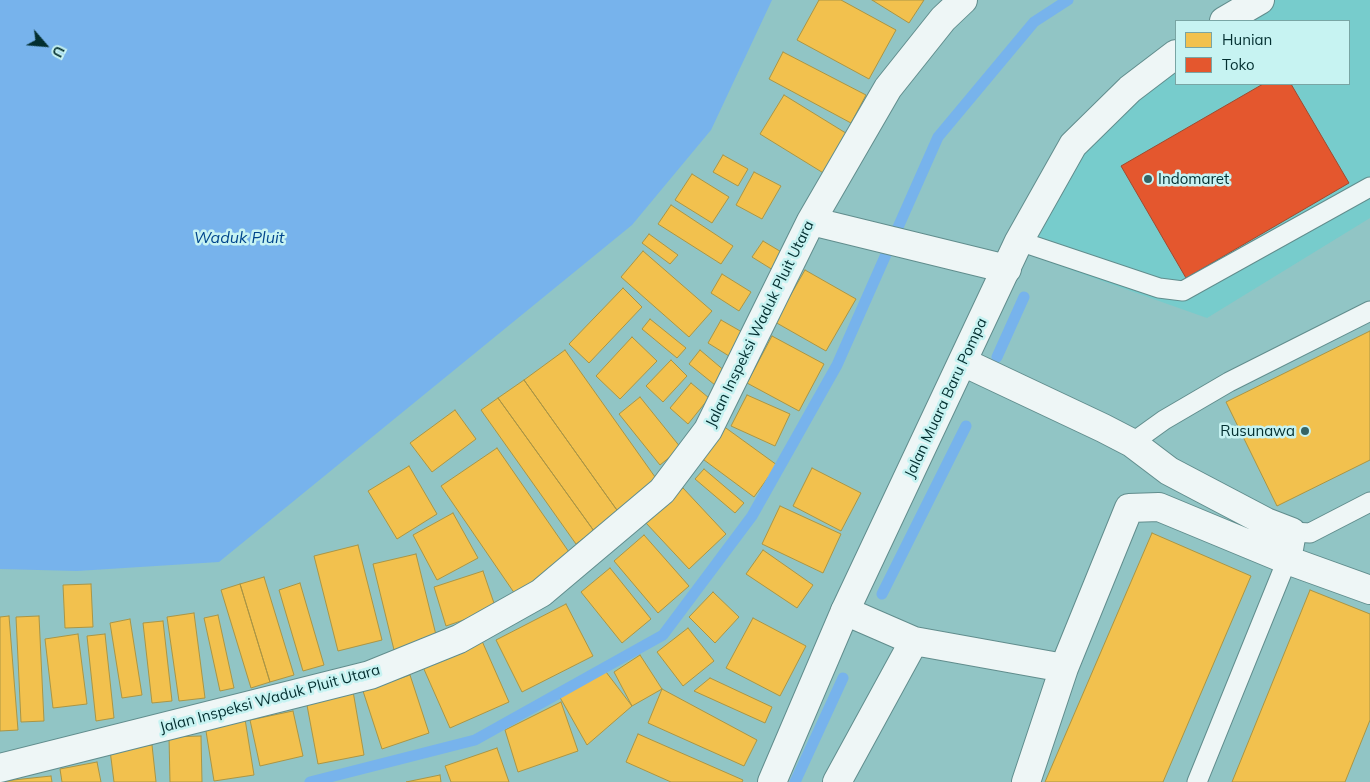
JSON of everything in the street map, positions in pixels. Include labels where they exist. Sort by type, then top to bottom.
[{"type":"street","name":"Jalan Inspeksi Waduk Pluit Utara","points":[[0,768],[370,674],[459,639],[541,593],[662,491],[708,430],[811,221],[888,88],[943,19],[963,0]]},
{"type":"street","points":[[1226,20],[1260,0]]},
{"type":"street","name":"Jalan Muara Baru Pompa","points":[[772,782],[856,615],[962,362],[1019,241],[1073,145],[1130,88],[1175,55]]},
{"type":"street","points":[[811,221],[851,233],[956,255],[1007,269]]},
{"type":"street","points":[[962,362],[1132,443],[1169,472],[1266,522],[1292,532],[1287,560]]},
{"type":"street","points":[[1026,782],[1064,668],[1128,508],[1159,507],[1287,560],[1370,590]]},
{"type":"street","points":[[856,615],[914,641],[1064,668]]},
{"type":"street","points":[[837,782],[914,641]]},
{"type":"lane","points":[[1019,241],[1159,288],[1183,291],[1370,187]]},
{"type":"lane","points":[[1132,443],[1164,420],[1229,382],[1370,311]]},
{"type":"lane","points":[[1292,532],[1310,533],[1370,502]]},
{"type":"lane","points":[[1198,782],[1287,560]]},
{"type":"shaded area","points":[[1276,0],[1370,0],[1370,218],[1207,318],[1015,250],[1078,148],[1175,63],[1175,85],[1350,85],[1350,20],[1243,20]]},
{"type":"water","name":"Waduk Pluit","points":[[0,0],[772,0],[711,130],[632,225],[219,562],[77,571],[0,569]]},
{"type":"building: Hunian","points":[[819,0],[841,0],[896,30],[869,79],[797,40]]},
{"type":"building: Hunian","points":[[872,0],[924,0],[909,23]]},
{"type":"building: Hunian","points":[[783,52],[866,95],[851,123],[769,79]]},
{"type":"building: Hunian","points":[[784,95],[849,135],[825,174],[760,134]]},
{"type":"building: Hunian","points":[[723,155],[748,169],[738,186],[713,172]]},
{"type":"building: Hunian","points":[[754,172],[781,186],[762,219],[736,205]]},
{"type":"building: Hunian","points":[[692,174],[729,197],[712,223],[675,200]]},
{"type":"building: Hunian","points":[[671,205],[733,246],[721,264],[658,224]]},
{"type":"building: Hunian","points":[[649,234],[678,255],[670,264],[642,243]]},
{"type":"building: Hunian","points":[[763,241],[783,253],[773,270],[752,257]]},
{"type":"building: Hunian","points":[[643,251],[712,311],[689,337],[621,277]]},
{"type":"building: Hunian","points":[[805,270],[856,299],[826,351],[775,322]]},
{"type":"building: Hunian","points":[[722,274],[751,292],[739,311],[711,293]]},
{"type":"building: Hunian","points":[[623,288],[642,307],[589,363],[569,344]]},
{"type":"building: Hunian","points":[[650,319],[686,348],[677,358],[642,329]]},
{"type":"building: Hunian","points":[[721,320],[742,332],[729,356],[708,343]]},
{"type":"building: Hunian","name":"Rusunawa","points":[[1370,331],[1370,460],[1277,506],[1226,402]]},
{"type":"building: Hunian","points":[[772,336],[824,364],[799,411],[747,383]]},
{"type":"building: Hunian","points":[[632,337],[657,361],[620,399],[596,376]]},
{"type":"building: Hunian","points":[[565,350],[660,484],[619,513],[524,380]]},
{"type":"building: Hunian","points":[[700,350],[726,372],[715,385],[689,364]]},
{"type":"building: Hunian","points":[[671,360],[687,376],[663,402],[646,386]]},
{"type":"building: Hunian","points":[[524,380],[619,513],[594,531],[498,398]]},
{"type":"building: Hunian","points":[[691,383],[709,398],[688,424],[670,408]]},
{"type":"building: Hunian","points":[[747,395],[790,414],[775,446],[731,426]]},
{"type":"building: Hunian","points":[[640,397],[681,448],[660,465],[619,414]]},
{"type":"building: Hunian","points":[[498,398],[594,531],[576,544],[481,410]]},
{"type":"building: Hunian","points":[[455,410],[476,439],[432,472],[410,443]]},
{"type":"building: Hunian","points":[[719,423],[777,465],[754,497],[696,454]]},
{"type":"building: Hunian","points":[[497,448],[571,555],[515,594],[441,486]]},
{"type":"building: Hunian","points":[[409,466],[437,514],[397,539],[368,491]]},
{"type":"building: Hunian","points":[[812,468],[861,493],[841,531],[793,506]]},
{"type":"building: Hunian","points":[[704,469],[744,503],[735,513],[695,479]]},
{"type":"building: Hunian","points":[[683,488],[726,534],[689,569],[646,523]]},
{"type":"building: Hunian","points":[[780,506],[841,534],[823,573],[762,544]]},
{"type":"building: Hunian","points":[[453,513],[478,558],[437,580],[413,535]]},
{"type":"building: Hunian","points":[[1152,533],[1251,576],[1163,782],[1045,782]]},
{"type":"building: Hunian","points":[[644,535],[689,586],[658,613],[614,561]]},
{"type":"building: Hunian","points":[[358,545],[382,640],[338,651],[314,556]]},
{"type":"building: Hunian","points":[[763,550],[813,585],[797,608],[746,574]]},
{"type":"building: Hunian","points":[[416,554],[438,643],[395,654],[373,564]]},
{"type":"building: Hunian","points":[[610,568],[651,619],[622,643],[581,592]]},
{"type":"building: Hunian","points":[[483,571],[496,609],[446,626],[434,587]]},
{"type":"building: Hunian","points":[[264,577],[294,675],[270,682],[240,584]]},
{"type":"building: Hunian","points":[[300,583],[324,665],[303,671],[279,590]]},
{"type":"building: Hunian","points":[[91,584],[93,627],[65,628],[63,585]]},
{"type":"building: Hunian","points":[[240,584],[270,682],[251,688],[221,590]]},
{"type":"building: Hunian","points":[[1310,590],[1370,614],[1370,720],[1345,782],[1232,782]]},
{"type":"building: Hunian","points":[[713,592],[739,617],[715,643],[689,617]]},
{"type":"building: Hunian","points":[[566,604],[593,656],[522,692],[496,640]]},
{"type":"building: Hunian","points":[[194,613],[205,698],[179,701],[167,617]]},
{"type":"building: Hunian","points":[[218,615],[234,688],[220,691],[204,618]]},
{"type":"building: Hunian","points":[[9,616],[18,730],[0,731],[0,617]]},
{"type":"building: Hunian","points":[[39,616],[44,721],[21,722],[16,617]]},
{"type":"building: Hunian","points":[[753,618],[806,646],[780,696],[726,668]]},
{"type":"building: Hunian","points":[[130,619],[142,695],[122,698],[110,623]]},
{"type":"building: Hunian","points":[[163,621],[172,701],[152,703],[143,623]]},
{"type":"building: Hunian","points":[[688,628],[714,661],[683,686],[657,652]]},
{"type":"building: Hunian","points":[[78,634],[87,704],[53,708],[45,639]]},
{"type":"building: Hunian","points":[[105,634],[114,718],[96,721],[87,636]]},
{"type":"building: Hunian","points":[[482,641],[509,702],[450,728],[423,667]]},
{"type":"building: Hunian","points":[[640,655],[662,689],[632,706],[614,672]]},
{"type":"building: Hunian","points":[[603,668],[632,706],[587,745],[558,694]]},
{"type":"building: Hunian","points":[[410,675],[429,733],[382,749],[363,691]]},
{"type":"building: Hunian","points":[[710,678],[772,707],[765,723],[694,691]]},
{"type":"building: Hunian","points":[[662,689],[757,740],[744,766],[648,723]]},
{"type":"building: Hunian","points":[[353,691],[364,755],[318,764],[306,700]]},
{"type":"building: Hunian","points":[[561,702],[578,751],[518,772],[505,730]]},
{"type":"building: Hunian","points":[[293,711],[303,756],[260,766],[250,720]]},
{"type":"building: Hunian","points":[[245,719],[254,775],[214,781],[205,725]]},
{"type":"building: Hunian","points":[[638,734],[743,780],[742,782],[671,782],[626,762]]},
{"type":"building: Hunian","points":[[201,736],[202,782],[170,782],[169,737]]},
{"type":"building: Hunian","points":[[152,745],[156,782],[114,782],[110,750]]},
{"type":"building: Hunian","points":[[497,748],[509,782],[451,782],[445,766]]},
{"type":"building: Hunian","points":[[97,762],[101,782],[62,782],[60,769]]},
{"type":"building: Hunian","points":[[440,775],[441,782],[406,782]]},
{"type":"building: Hunian","points":[[51,776],[52,782],[4,782],[4,781]]},
{"type":"building: Toko","points":[[1261,85],[1292,85],[1349,183],[1186,278],[1121,166]]},
{"type":"waterway","points":[[310,782],[475,740],[663,635],[752,516],[837,365],[938,137],[1034,22],[1068,0]]},
{"type":"waterway","points":[[997,357],[1024,297]]},
{"type":"waterway","points":[[882,594],[966,426]]},
{"type":"waterway","points":[[795,782],[843,678]]},
{"type":"place","name":"Indomaret","points":[[1148,179]]},
{"type":"place","name":"Rusunawa","points":[[1305,431]]}]
